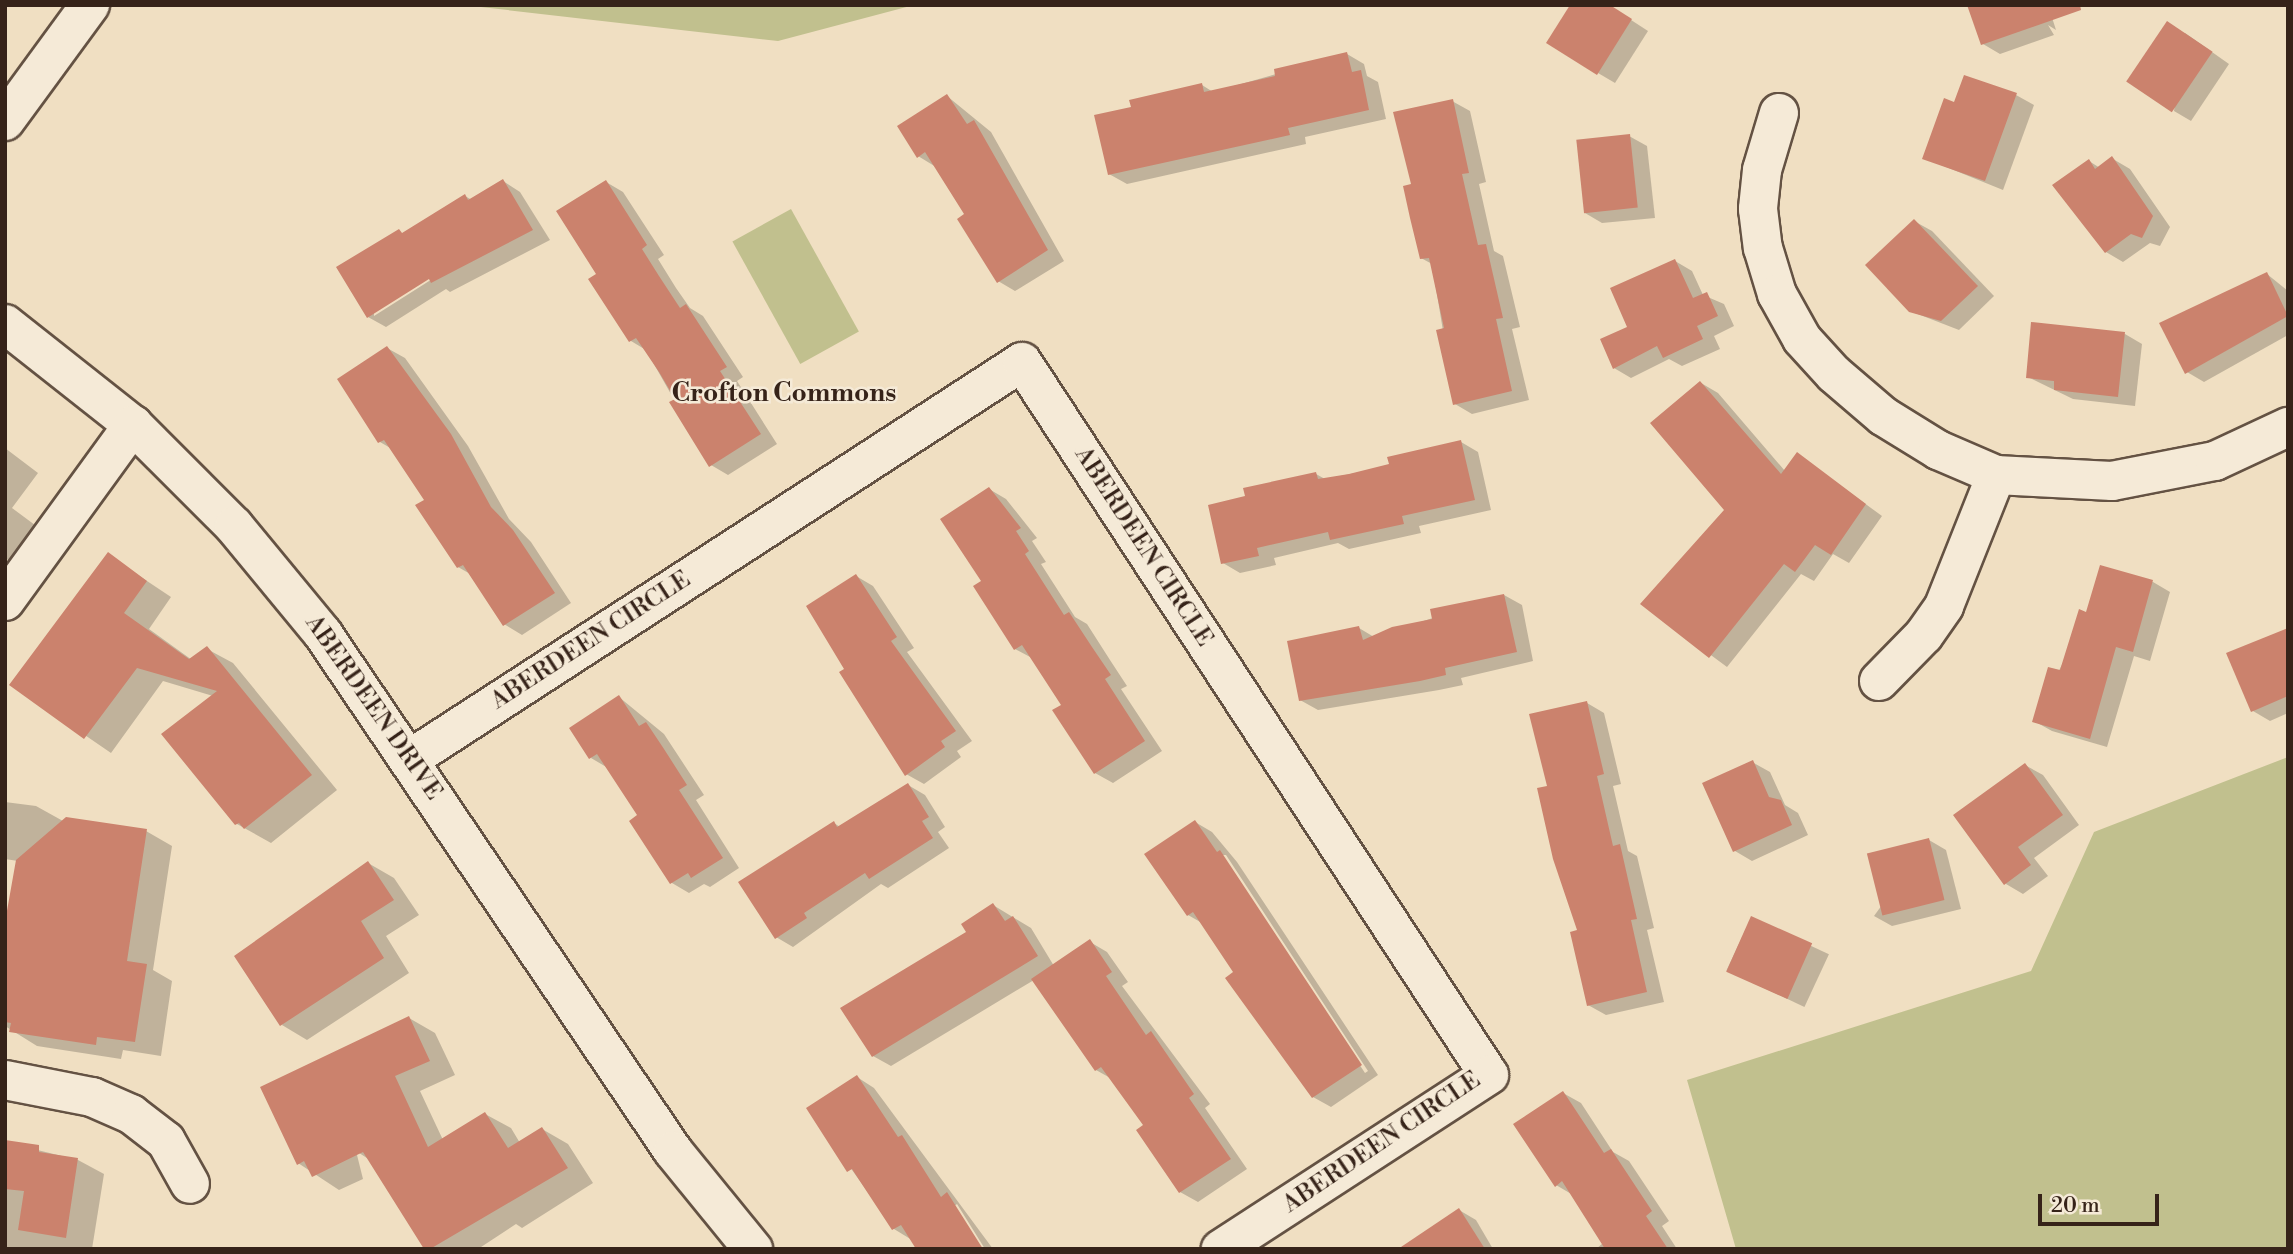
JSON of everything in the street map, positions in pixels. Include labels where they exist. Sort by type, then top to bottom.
[{"type":"street","points":[[5,121],[90,5]]},
{"type":"street","points":[[1779,113],[1762,170],[1758,209],[1763,248],[1777,294],[1802,339],[1834,374],[1883,416],[1938,450],[1996,475],[2112,481],[2166,474],[2215,461],[2288,426]]},
{"type":"street","name":"ABERDEEN DRIVE","points":[[5,324],[134,425],[234,526],[323,634],[410,758],[673,1151],[753,1249]]},
{"type":"street","name":"ABERDEEN CIRCLE","points":[[410,758],[1022,362],[1489,1076],[1221,1249]]},
{"type":"street","points":[[5,601],[134,425]]},
{"type":"street","points":[[1879,681],[1924,635],[1944,606],[1996,475]]},
{"type":"street","points":[[5,1080],[92,1097],[131,1114],[166,1141],[190,1184]]},
{"type":"street","name":"ABERDEEN DRIVE","points":[[673,1151],[724,1249]]},
{"type":"shaded area","points":[[463,5],[914,5],[778,41]]},
{"type":"shaded area","points":[[791,209],[859,331],[800,364],[732,241]]},
{"type":"shaded area","points":[[2288,757],[2288,1249],[1736,1249],[1687,1080],[2031,971],[2094,832]]},
{"type":"building","points":[[1570,5],[1610,5],[1632,19],[1597,75],[1546,43]]},
{"type":"building","points":[[1967,5],[2080,5],[2081,10],[1981,45]]},
{"type":"building","points":[[2167,21],[2213,52],[2172,112],[2126,82]]},
{"type":"building","points":[[1347,52],[1352,72],[1361,70],[1369,110],[1288,128],[1290,135],[1108,175],[1094,115],[1131,107],[1129,100],[1202,83],[1204,92],[1275,76],[1274,69]]},
{"type":"building","points":[[1964,75],[2017,93],[1985,181],[1922,159],[1944,98],[1954,102]]},
{"type":"building","points":[[947,94],[967,124],[974,120],[1048,250],[997,283],[957,219],[964,214],[925,152],[917,158],[897,126]]},
{"type":"building","points":[[1453,99],[1469,173],[1462,174],[1478,245],[1486,244],[1503,318],[1496,319],[1512,391],[1453,405],[1436,330],[1444,328],[1429,258],[1420,259],[1410,218],[1403,186],[1411,184],[1393,112]]},
{"type":"building","points":[[1630,134],[1638,208],[1584,213],[1576,140]]},
{"type":"building","points":[[2112,156],[2153,216],[2142,238],[2131,234],[2105,253],[2052,185],[2089,159],[2095,169]]},
{"type":"building","points":[[503,179],[533,230],[431,283],[429,279],[367,318],[336,267],[399,229],[402,233],[465,194],[468,200]]},
{"type":"building","points":[[606,180],[647,245],[642,249],[659,276],[680,308],[686,304],[727,367],[720,371],[761,434],[709,467],[669,402],[675,399],[659,372],[636,338],[629,342],[588,279],[596,274],[556,211]]},
{"type":"building","points":[[1914,219],[1978,286],[1941,321],[1909,312],[1865,265]]},
{"type":"building","points":[[1675,259],[1693,298],[1707,292],[1718,316],[1697,326],[1703,339],[1663,358],[1657,346],[1613,369],[1600,339],[1627,327],[1610,288]]},
{"type":"building","points":[[2267,272],[2288,316],[2185,374],[2159,323]]},
{"type":"building","points":[[2031,322],[2125,332],[2118,397],[2054,390],[2054,381],[2026,378]]},
{"type":"building","points":[[387,346],[451,434],[491,507],[513,530],[555,593],[503,626],[463,565],[457,568],[415,505],[424,500],[384,440],[378,443],[337,379]]},
{"type":"building","points":[[1700,381],[1781,474],[1797,452],[1866,504],[1831,555],[1815,545],[1795,572],[1784,564],[1709,658],[1640,604],[1724,510],[1650,423]]},
{"type":"building","points":[[1461,440],[1475,500],[1402,516],[1404,524],[1330,540],[1328,532],[1257,548],[1259,556],[1221,564],[1208,505],[1245,496],[1243,488],[1316,472],[1318,479],[1349,474],[1389,464],[1387,457]]},
{"type":"building","points":[[989,487],[1021,528],[1016,531],[1029,551],[1025,554],[1064,615],[1069,612],[1111,675],[1105,679],[1145,741],[1094,774],[1052,710],[1061,705],[1022,645],[1014,650],[973,586],[981,581],[940,519]]},
{"type":"building","points":[[108,552],[147,581],[124,613],[189,659],[207,646],[312,775],[244,829],[239,823],[235,825],[161,734],[217,691],[137,668],[84,739],[9,685]]},
{"type":"building","points":[[2100,565],[2153,580],[2133,652],[2116,647],[2090,739],[2032,722],[2048,667],[2060,670],[2079,609],[2086,612]]},
{"type":"building","points":[[856,574],[897,637],[891,641],[956,731],[941,741],[945,747],[905,776],[839,672],[844,669],[806,606]]},
{"type":"building","points":[[1504,594],[1517,652],[1445,668],[1446,675],[1420,681],[1299,701],[1287,641],[1359,626],[1363,640],[1392,627],[1432,619],[1430,609]]},
{"type":"building","points":[[2288,628],[2288,696],[2251,712],[2226,653]]},
{"type":"building","points":[[619,695],[639,726],[646,722],[687,785],[679,790],[723,858],[691,878],[688,873],[670,884],[629,821],[637,815],[597,754],[589,759],[569,728]]},
{"type":"building","points":[[1587,701],[1604,774],[1597,776],[1613,846],[1620,844],[1637,919],[1631,920],[1647,992],[1587,1006],[1570,932],[1577,930],[1553,859],[1537,788],[1547,786],[1529,714]]},
{"type":"building","points":[[1753,760],[1769,797],[1781,800],[1792,825],[1733,852],[1702,783]]},
{"type":"building","points":[[2025,763],[2063,815],[2018,847],[2031,865],[2004,885],[1953,815]]},
{"type":"building","points":[[908,783],[929,817],[922,821],[933,838],[869,879],[865,873],[804,913],[807,918],[775,939],[738,882],[834,821],[837,827]]},
{"type":"building","points":[[66,817],[147,829],[127,961],[147,964],[135,1042],[97,1037],[96,1045],[9,1032],[11,1023],[5,1022],[5,922],[16,860]]},
{"type":"building","points":[[1195,820],[1217,852],[1220,850],[1362,1065],[1312,1098],[1225,978],[1233,972],[1193,912],[1187,916],[1144,854]]},
{"type":"building","points":[[1929,838],[1944,900],[1882,916],[1867,853]]},
{"type":"building","points":[[368,861],[394,900],[361,921],[384,958],[280,1026],[234,956]]},
{"type":"building","points":[[993,903],[1005,921],[1013,916],[1038,956],[872,1057],[840,1008],[966,932],[961,924]]},
{"type":"building","points":[[1751,916],[1812,943],[1787,999],[1726,972]]},
{"type":"building","points":[[1090,939],[1112,972],[1106,976],[1146,1035],[1151,1031],[1194,1094],[1189,1098],[1231,1159],[1179,1193],[1136,1130],[1143,1125],[1101,1067],[1095,1071],[1031,979]]},
{"type":"building","points":[[409,1016],[430,1061],[395,1076],[428,1147],[485,1112],[508,1148],[542,1127],[568,1168],[430,1249],[424,1249],[363,1152],[312,1177],[304,1161],[297,1165],[260,1087]]},
{"type":"building","points":[[857,1075],[898,1137],[902,1135],[941,1197],[947,1192],[983,1249],[916,1249],[901,1225],[892,1230],[852,1169],[847,1172],[806,1108]]},
{"type":"building","points":[[1563,1091],[1604,1153],[1611,1149],[1652,1211],[1646,1216],[1668,1249],[1605,1249],[1562,1181],[1555,1187],[1513,1124]]},
{"type":"building","points":[[5,1140],[39,1145],[39,1152],[78,1158],[66,1238],[18,1230],[24,1191],[5,1189]]},
{"type":"building","points":[[1459,1208],[1485,1249],[1398,1249]]},
{"type":"district","name":"Crofton Commons","points":[[784,394]]}]
